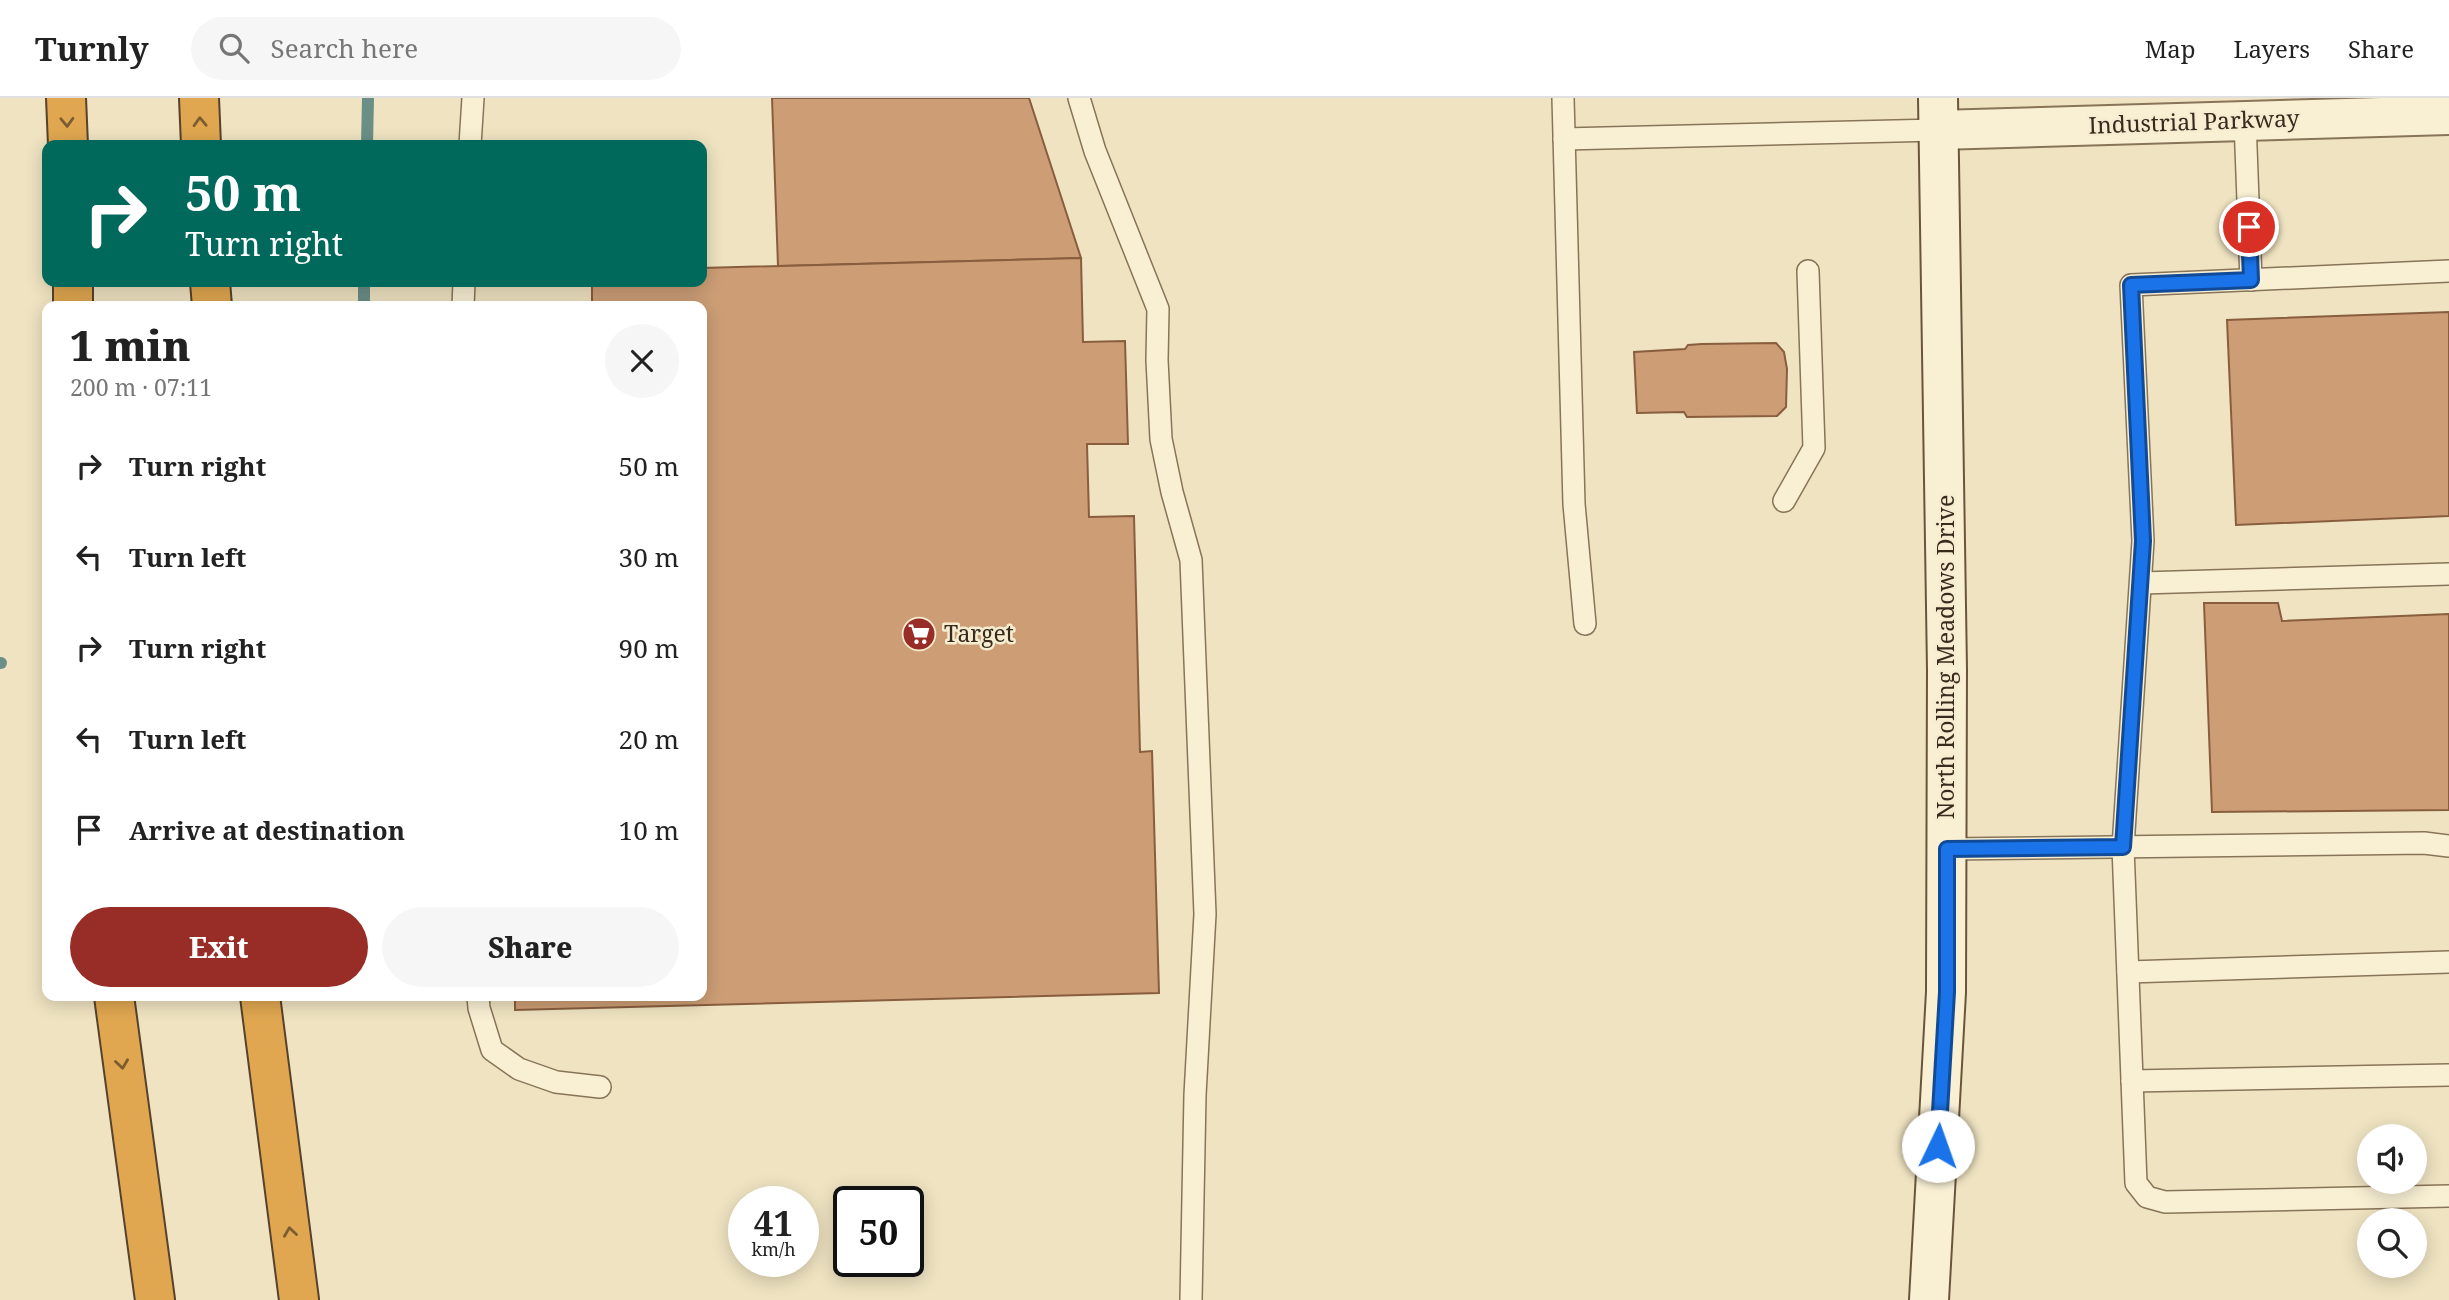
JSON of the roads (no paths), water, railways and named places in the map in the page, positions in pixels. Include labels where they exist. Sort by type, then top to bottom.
[{"type":"highway","points":[[66,98],[68,140]]},
{"type":"highway","points":[[199,98],[201,140]]},
{"type":"highway","points":[[115,1001],[155,1300]]},
{"type":"highway","points":[[261,1001],[299,1300]]},
{"type":"main road","name":"Industrial Parkway","points":[[1938,114],[2245,121],[2449,115]]},
{"type":"main road","name":"North Rolling Meadows Drive","points":[[1929,1300],[1947,992],[1947,670],[1938,114]]},
{"type":"lane","points":[[470,140],[472,98]]},
{"type":"lane","points":[[1079,98],[1095,151],[1158,309],[1157,359],[1161,439],[1191,560],[1205,914],[1195,1095],[1191,1300]]},
{"type":"lane","points":[[1563,98],[1574,504],[1585,624]]},
{"type":"lane","points":[[1564,139],[1938,114]]},
{"type":"lane","points":[[2245,121],[2251,280]]},
{"type":"lane","points":[[1784,501],[1814,448],[1808,271]]},
{"type":"lane","points":[[2449,271],[2131,285],[2143,541],[2123,847],[2136,1183],[2147,1197],[2165,1202],[2449,1196]]},
{"type":"lane","points":[[2141,583],[2449,574]]},
{"type":"lane","points":[[1947,849],[2424,843],[2449,846]]},
{"type":"lane","points":[[2128,972],[2449,962]]},
{"type":"lane","points":[[478,1001],[492,1050],[519,1069],[556,1082],[600,1087]]},
{"type":"lane","points":[[2132,1081],[2449,1075]]},
{"type":"waterway","points":[[367,140],[368,98]]},
{"type":"waterway","points":[[364,287],[364,301]]},
{"type":"place","name":"Target","points":[[919,634]]}]
